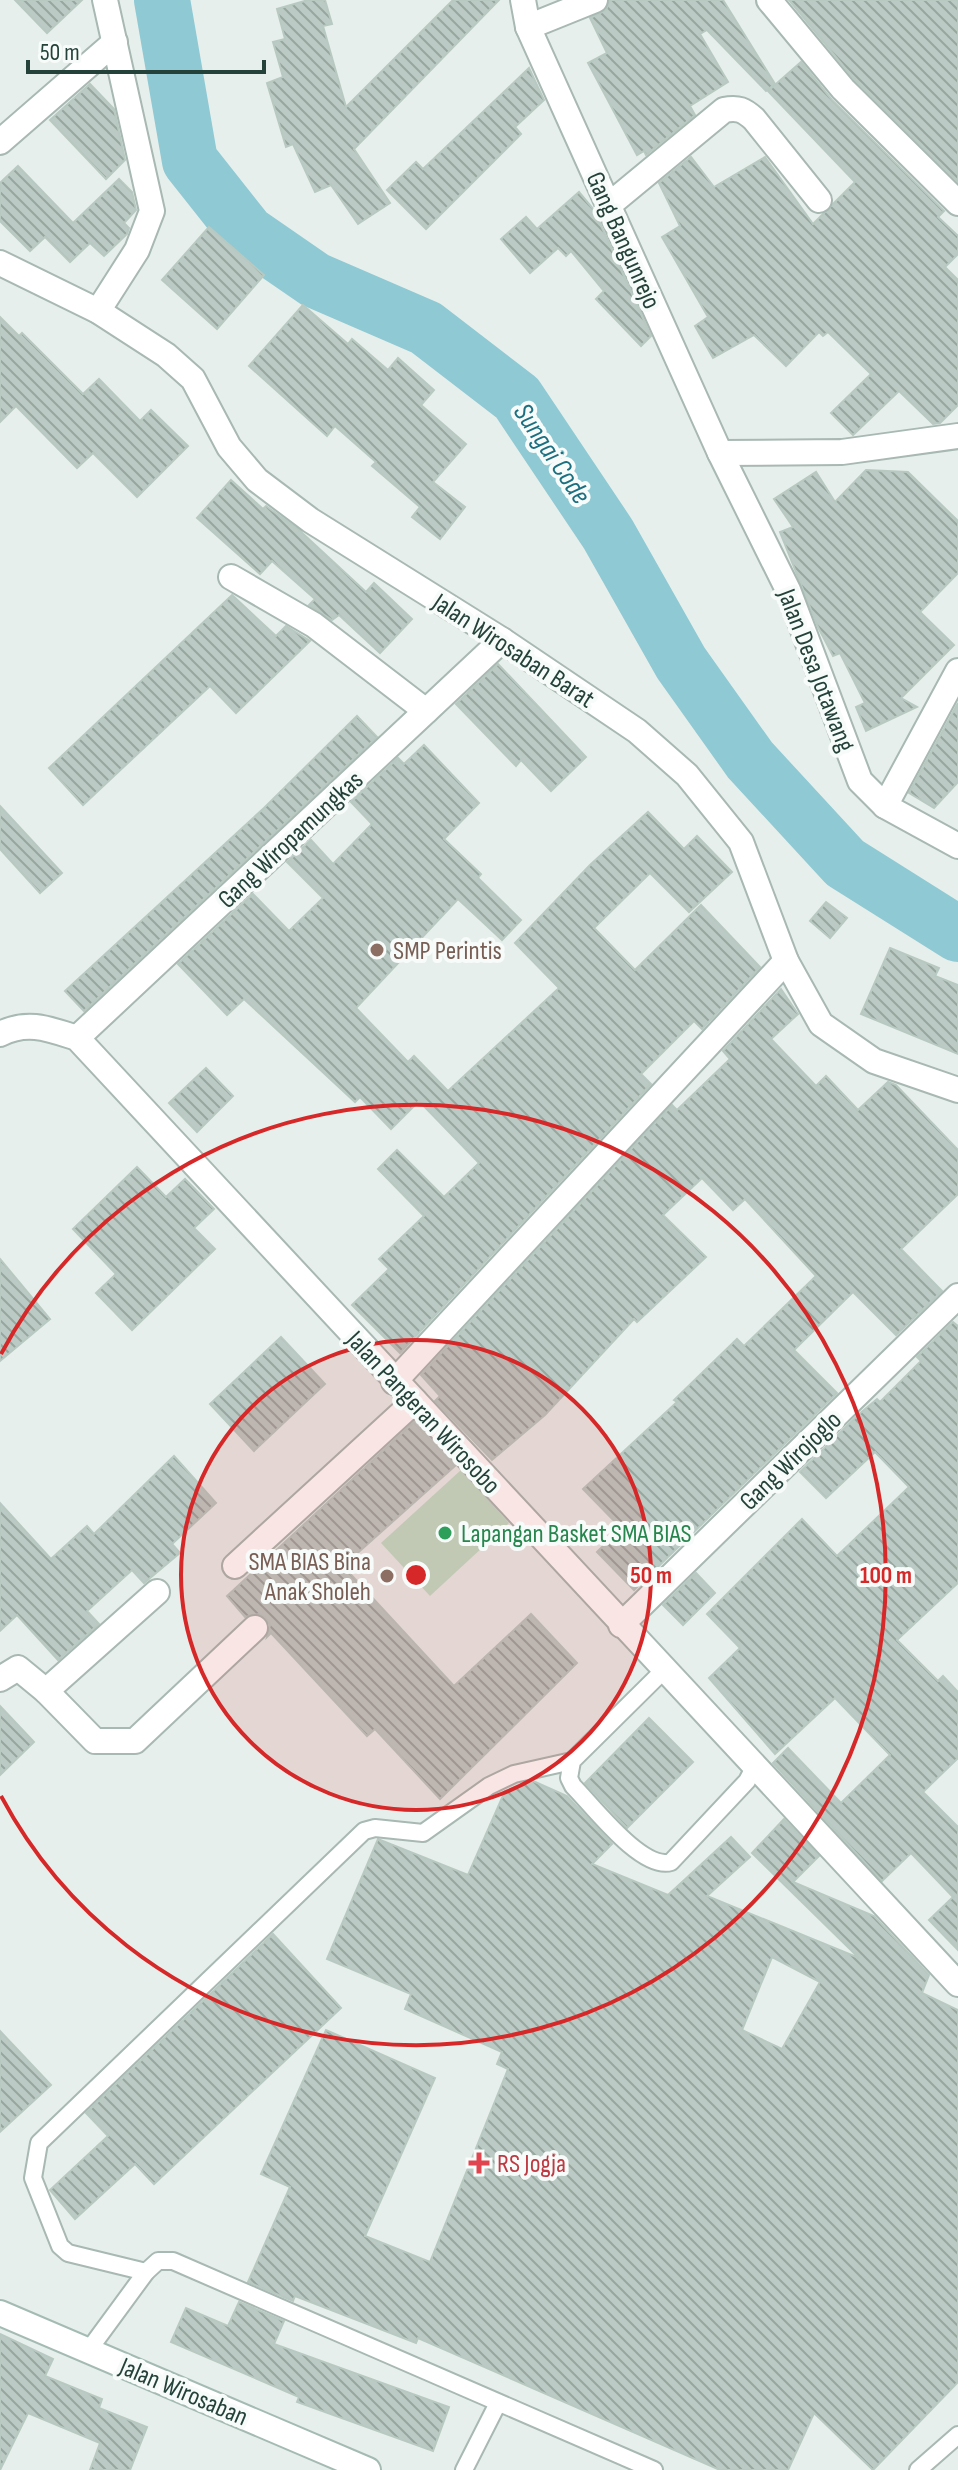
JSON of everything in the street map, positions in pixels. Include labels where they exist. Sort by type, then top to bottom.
[{"type":"street","points":[[98,311],[137,250],[152,211],[105,0]]},
{"type":"street","name":"Gang Bangunrejo","points":[[523,0],[528,27],[720,453]]},
{"type":"street","points":[[528,27],[595,0]]},
{"type":"street","points":[[769,0],[843,89],[958,203]]},
{"type":"street","points":[[0,142],[115,42]]},
{"type":"street","points":[[609,205],[724,110],[734,107],[744,110],[754,119],[819,200]]},
{"type":"street","name":"Jalan Wirosaban Barat","points":[[0,263],[98,311],[188,373],[229,447],[257,480],[310,520],[502,640],[637,731],[706,796],[741,842],[786,961],[811,1011],[832,1034],[874,1061],[958,1090]]},
{"type":"street","points":[[720,453],[842,452],[958,436]]},
{"type":"street","name":"Jalan Desa Jotawang","points":[[720,453],[788,590],[852,764],[868,791],[885,806],[958,846]]},
{"type":"street","points":[[231,577],[314,625],[426,711]]},
{"type":"street","name":"Gang Wiropamungkas","points":[[77,1038],[502,640]]},
{"type":"street","points":[[885,806],[958,671]]},
{"type":"street","points":[[394,1382],[786,961]]},
{"type":"street","name":"Jalan Pangeran Wirosobo","points":[[0,1034],[18,1026],[36,1025],[77,1038],[663,1671],[958,1984]]},
{"type":"street","name":"Gang Wirojoglo","points":[[621,1625],[958,1296]]},
{"type":"street","points":[[235,1566],[415,1401]]},
{"type":"street","points":[[46,1691],[157,1592]]},
{"type":"street","points":[[0,1679],[18,1668],[46,1691],[95,1741],[117,1744],[135,1741],[255,1628]]},
{"type":"street","name":"Jalan Wirosaban","points":[[0,2313],[92,2343],[368,2470]]},
{"type":"lane","points":[[146,2272],[68,2253],[60,2246],[33,2178],[39,2143],[364,1831],[375,1828],[423,1833],[489,1786],[514,1774],[572,1761],[663,1671]]},
{"type":"lane","points":[[572,1761],[569,1778],[573,1786],[640,1854],[659,1864],[671,1862],[747,1781],[755,1766]]},
{"type":"lane","points":[[92,2343],[146,2272],[158,2261],[173,2261],[654,2470]]},
{"type":"lane","points":[[464,2470],[498,2403]]},
{"type":"lane","points":[[918,2470],[958,2435]]},
{"type":"green space","name":"Lapangan Basket SMA BIAS","points":[[461,1470],[509,1523],[430,1596],[381,1543]]},
{"type":"building","points":[[15,0],[82,0],[47,33]]},
{"type":"building","points":[[308,0],[325,0],[332,24],[323,26],[346,107],[453,0],[499,0],[354,149],[390,203],[358,224],[331,185],[315,192],[293,144],[286,147],[267,83],[283,77],[273,42],[285,39],[277,9]]},
{"type":"building","points":[[610,0],[723,0],[775,84],[766,91],[707,30],[700,34],[728,82],[690,106],[695,115],[646,155],[644,151],[637,155],[588,63],[607,53],[590,18],[606,10]]},
{"type":"building","points":[[789,0],[958,0],[958,182],[854,79]]},
{"type":"building","points":[[801,62],[832,100],[944,211],[938,217],[958,236],[958,254],[945,267],[958,280],[958,405],[940,423],[933,424],[899,391],[853,435],[831,413],[871,374],[828,332],[823,336],[819,332],[786,366],[754,335],[713,358],[695,326],[708,317],[662,237],[680,226],[659,183],[691,157],[714,187],[765,157],[813,224],[855,182],[768,91]]},
{"type":"building","points":[[529,68],[544,100],[515,127],[521,134],[426,229],[387,190],[416,162],[423,169]]},
{"type":"building","points":[[90,84],[114,109],[125,160],[106,179],[50,120]]},
{"type":"building","points":[[18,166],[73,223],[119,179],[132,192],[136,210],[124,223],[129,228],[127,234],[104,256],[90,243],[70,262],[45,237],[30,251],[0,221],[0,183]]},
{"type":"building","points":[[579,192],[594,210],[651,336],[641,346],[596,299],[604,291],[571,251],[566,256],[558,248],[530,273],[501,239],[526,217],[537,229]]},
{"type":"building","points":[[209,227],[264,275],[217,329],[162,280]]},
{"type":"building","points":[[303,305],[348,344],[352,339],[388,370],[398,358],[434,390],[421,405],[466,444],[433,482],[465,507],[440,539],[412,517],[420,507],[372,466],[376,462],[335,426],[327,436],[249,366]]},
{"type":"building","points":[[0,317],[19,336],[22,333],[83,394],[99,379],[140,421],[151,410],[188,446],[137,497],[93,453],[77,468],[16,406],[0,422]]},
{"type":"building","points":[[866,470],[908,472],[958,521],[958,573],[920,612],[954,645],[901,698],[917,707],[866,731],[856,707],[865,703],[840,653],[833,656],[818,627],[780,532],[793,527],[774,499],[816,472],[835,502]]},
{"type":"building","points":[[231,480],[263,509],[266,506],[299,530],[366,592],[374,583],[412,619],[380,653],[339,615],[332,620],[309,605],[315,599],[272,561],[260,574],[197,518]]},
{"type":"building","points":[[232,595],[276,636],[286,626],[310,641],[236,713],[210,686],[83,805],[49,768]]},
{"type":"building","points":[[498,664],[586,757],[551,791],[521,760],[516,766],[456,704]]},
{"type":"building","points":[[958,703],[958,782],[934,808],[909,793]]},
{"type":"building","points":[[357,716],[377,737],[84,1011],[65,991],[264,808]]},
{"type":"building","points":[[424,745],[479,803],[444,839],[481,874],[478,878],[521,920],[502,940],[458,899],[356,1008],[408,1062],[414,1056],[448,1091],[559,988],[515,943],[590,865],[648,812],[684,849],[697,836],[732,872],[689,912],[650,873],[594,928],[635,970],[701,905],[760,967],[702,1029],[694,1021],[641,1074],[651,1084],[400,1353],[352,1305],[389,1269],[379,1259],[424,1216],[378,1169],[397,1150],[444,1197],[479,1163],[419,1101],[391,1129],[360,1097],[355,1102],[244,999],[227,1015],[178,964],[253,894],[289,931],[323,898],[287,862],[311,840],[333,864],[372,824],[351,802],[398,758],[404,764]]},
{"type":"building","points":[[0,806],[62,873],[40,893],[0,849]]},
{"type":"building","points":[[826,902],[847,918],[830,938],[810,921]]},
{"type":"building","points":[[890,948],[939,968],[935,976],[958,985],[958,1054],[861,1014]]},
{"type":"building","points":[[781,989],[798,1014],[771,1039],[816,1086],[826,1076],[858,1110],[888,1082],[896,1085],[958,1150],[958,1194],[901,1249],[942,1291],[896,1335],[853,1292],[794,1350],[837,1393],[634,1590],[597,1552],[621,1528],[583,1489],[677,1402],[674,1400],[737,1339],[744,1346],[816,1276],[745,1199],[733,1210],[702,1178],[663,1215],[706,1257],[637,1322],[634,1319],[545,1415],[492,1460],[435,1401],[440,1396],[421,1375],[672,1105],[677,1110],[730,1059],[723,1051]]},
{"type":"building","points":[[206,1068],[233,1096],[197,1132],[169,1103]]},
{"type":"building","points":[[137,1167],[166,1197],[185,1179],[214,1209],[194,1228],[215,1249],[132,1330],[96,1293],[116,1274],[73,1229]]},
{"type":"building","points":[[0,1259],[50,1319],[0,1361]]},
{"type":"building","points":[[953,1322],[958,1326],[958,1583],[897,1640],[938,1681],[943,1676],[958,1692],[958,1758],[923,1792],[958,1827],[958,1950],[929,1920],[953,1897],[911,1853],[882,1881],[773,1763],[788,1748],[841,1803],[890,1755],[835,1698],[775,1754],[709,1678],[740,1648],[707,1614],[802,1519],[837,1556],[909,1487],[875,1452],[826,1498],[800,1472],[858,1415],[877,1399],[880,1402],[921,1361],[917,1357]]},
{"type":"building","points":[[281,1337],[325,1384],[254,1451],[210,1404]]},
{"type":"building","points":[[414,1422],[455,1466],[343,1566],[454,1686],[531,1614],[577,1663],[440,1799],[375,1729],[367,1736],[271,1633],[267,1637],[270,1625],[265,1617],[259,1614],[245,1617],[227,1596]]},
{"type":"building","points":[[174,1456],[216,1503],[172,1544],[180,1553],[144,1583],[132,1570],[87,1611],[99,1624],[58,1660],[17,1615],[0,1631],[0,1503],[51,1559],[87,1526],[94,1534]]},
{"type":"building","points":[[696,1573],[715,1593],[683,1625],[663,1605]]},
{"type":"building","points":[[0,1706],[34,1742],[0,1775]]},
{"type":"building","points":[[649,1718],[693,1762],[627,1828],[585,1783]]},
{"type":"building","points":[[533,1781],[567,1796],[612,1844],[592,1864],[668,1895],[731,1837],[750,1857],[707,1896],[859,1958],[752,1853],[784,1819],[819,1856],[793,1882],[874,1916],[929,1975],[922,1993],[958,2010],[958,2382],[873,2470],[814,2413],[788,2470],[720,2470],[418,2338],[416,2343],[295,2296],[293,2301],[248,2282],[290,2187],[261,2174],[326,2030],[435,2078],[365,2236],[430,2262],[508,2069],[497,2064],[502,2052],[405,2009],[411,1994],[327,1959],[378,1839],[468,1875],[505,1791]],"holes":[[[772,1957],[820,1982],[782,2049],[742,2030]]]},
{"type":"building","points":[[273,1934],[341,2008],[154,2184],[135,2164],[75,2219],[50,2190],[108,2136],[86,2113]]},
{"type":"building","points":[[0,2031],[51,2085],[0,2132]]},
{"type":"building","points":[[239,2302],[284,2321],[274,2344],[449,2407],[433,2451],[297,2402],[299,2397],[171,2342],[186,2308],[228,2326]]},
{"type":"building","points":[[0,2334],[53,2359],[45,2376],[102,2399],[99,2408],[147,2427],[130,2470],[90,2470],[100,2443],[28,2413],[0,2470]]},
{"type":"waterway","name":"Sungai Code","points":[[162,0],[190,161],[247,233],[315,280],[426,328],[517,398],[608,534],[681,663],[750,760],[845,863],[958,934]]},
{"type":"place","name":"SMP Perintis","points":[[377,950]]},
{"type":"place","name":"Lapangan Basket SMA BIAS","points":[[445,1533]]},
{"type":"place","name":"SMA BIAS Bina Anak Sholeh","points":[[387,1576]]},
{"type":"place","name":"RS Jogja","points":[[479,2163]]}]
